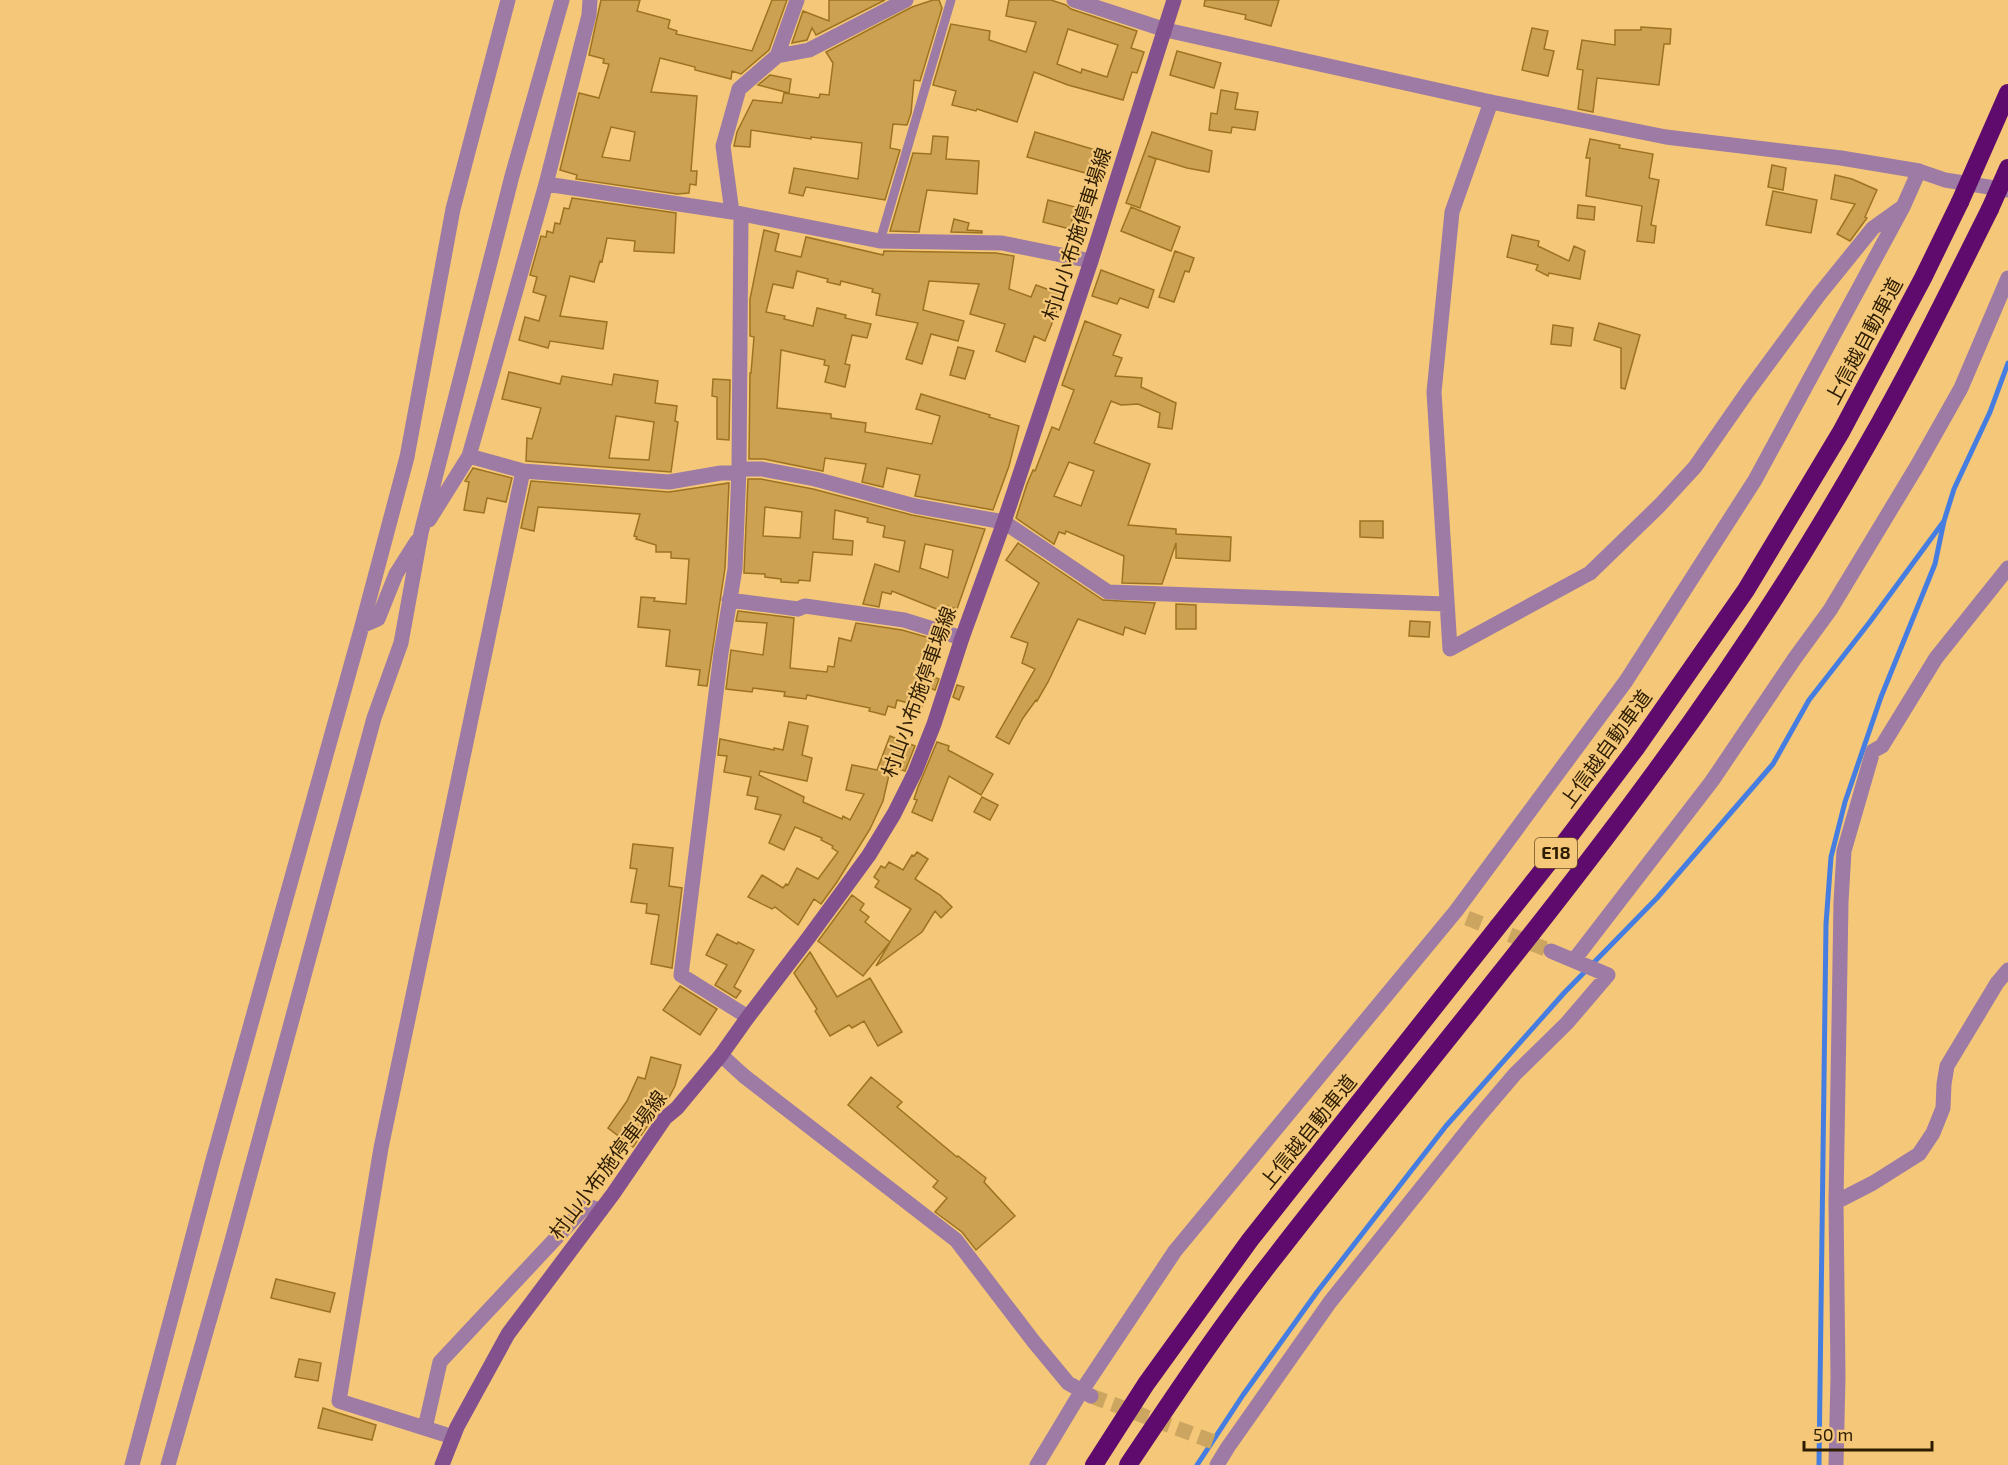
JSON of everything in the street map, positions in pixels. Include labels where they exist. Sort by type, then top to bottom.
[{"type":"highway","name":"上信越自動車道","points":[[1094,1465],[1146,1384],[1250,1240],[1565,842],[1636,748],[1714,636],[1782,532],[1842,432],[1923,278],[1960,202],[2008,93]]},
{"type":"highway","name":"E18","points":[[1128,1465],[1177,1391],[1273,1259],[1589,860],[1722,676],[1774,599],[1867,447],[1990,209],[2008,168]]},
{"type":"main road","name":"村山小布施停車場線","points":[[442,1465],[453,1437],[508,1334],[601,1210],[665,1118],[677,1108],[721,1055],[869,855],[894,814],[934,724],[1004,522],[1091,261],[1174,0]]},
{"type":"street","points":[[132,1465],[213,1160],[362,626],[406,457],[453,209],[508,0]]},
{"type":"street","points":[[168,1465],[234,1233],[374,718],[401,643],[421,533],[512,176],[561,0]]},
{"type":"street","points":[[362,626],[378,619],[396,574],[469,456],[546,184],[589,15],[590,0]]},
{"type":"street","points":[[748,1017],[681,975],[720,664],[735,569],[739,471],[736,213],[723,146],[740,89],[777,56],[797,0]]},
{"type":"street","points":[[777,56],[809,50],[906,0]]},
{"type":"street","points":[[1074,0],[1166,30],[1491,102],[1666,137],[1840,158],[1919,171],[1945,180],[2008,190]]},
{"type":"street","points":[[1491,102],[1452,212],[1434,392],[1450,649],[1590,573],[1660,505],[1695,467],[1818,296],[1874,228],[1903,207]]},
{"type":"street","points":[[1037,1465],[1086,1394],[1175,1251],[1462,914],[1626,681],[1755,480],[1903,207],[1919,171]]},
{"type":"street","points":[[546,184],[736,213],[880,241],[1002,243],[1091,261]]},
{"type":"street","points":[[1574,960],[1712,781],[1830,610],[1961,388],[2008,278]]},
{"type":"street","points":[[469,456],[523,471],[669,482],[762,469],[815,479],[915,506],[1004,522],[1108,592],[1446,603]]},
{"type":"street","points":[[453,1437],[339,1401],[381,1148],[523,471]]},
{"type":"street","points":[[1836,1465],[1838,1377],[1836,1202],[1841,902],[1844,850],[1873,751],[1882,746],[1936,658],[2008,568]]},
{"type":"street","points":[[729,600],[798,609],[804,606],[904,620],[962,638]]},
{"type":"street","points":[[1217,1465],[1223,1445],[1330,1302],[1474,1120],[1515,1074],[1567,1023],[1608,975],[1551,951]]},
{"type":"street","points":[[1836,1202],[1873,1183],[1919,1154],[1933,1133],[1943,1108],[1947,1066],[1997,983],[2008,970]]},
{"type":"street","points":[[721,1055],[753,1083],[956,1240],[1068,1383],[1086,1394]]},
{"type":"street","points":[[424,1428],[440,1362],[586,1206],[601,1210]]},
{"type":"lane","points":[[880,241],[951,0]]},
{"type":"building","points":[[601,0],[640,0],[637,11],[670,20],[668,28],[677,31],[676,34],[752,51],[772,0],[787,0],[769,50],[741,74],[732,71],[731,79],[660,58],[651,92],[697,96],[691,171],[697,171],[696,185],[690,184],[689,193],[677,194],[576,179],[577,175],[560,170],[579,93],[599,98],[609,64],[603,63],[604,59],[589,55]],"holes":[[[611,127],[635,132],[630,161],[602,157]]]},
{"type":"building","points":[[829,0],[885,0],[816,35],[812,28],[807,40],[792,43],[803,11],[829,21]]},
{"type":"building","points":[[939,0],[942,8],[920,81],[914,80],[911,113],[907,125],[893,124],[890,148],[900,150],[885,200],[806,187],[803,196],[789,193],[794,168],[858,179],[862,143],[811,137],[811,139],[751,130],[750,147],[734,146],[737,132],[753,100],[782,103],[784,93],[819,98],[820,94],[829,95],[833,63],[826,52],[912,7]]},
{"type":"building","points":[[1009,0],[1051,0],[1137,31],[1131,48],[1144,52],[1137,73],[1132,72],[1123,100],[1068,85],[1034,72],[1017,122],[977,109],[976,111],[952,105],[956,91],[933,85],[951,24],[990,31],[989,40],[1026,52],[1036,22],[1006,16]],"holes":[[[1068,29],[1118,45],[1107,77],[1082,69],[1081,73],[1057,64]]]},
{"type":"building","points":[[1205,0],[1279,0],[1271,26],[1245,19],[1246,15],[1204,6]]},
{"type":"building","points":[[1641,27],[1671,29],[1670,44],[1664,44],[1659,85],[1597,78],[1593,112],[1578,109],[1583,70],[1577,69],[1582,40],[1615,45],[1615,30],[1641,30]]},
{"type":"building","points":[[1532,28],[1548,31],[1544,49],[1554,51],[1548,76],[1522,70]]},
{"type":"building","points":[[1177,51],[1221,63],[1214,88],[1170,75]]},
{"type":"building","points":[[770,75],[791,79],[789,93],[758,85]]},
{"type":"building","points":[[1221,90],[1238,93],[1235,109],[1258,112],[1255,130],[1232,127],[1231,133],[1209,130],[1211,113],[1217,114]]},
{"type":"building","points":[[1035,132],[1109,154],[1104,172],[1089,167],[1089,174],[1027,157]]},
{"type":"building","points":[[1152,132],[1212,151],[1209,172],[1148,156],[1156,159],[1140,208],[1126,203]]},
{"type":"building","points":[[933,136],[948,137],[946,159],[979,161],[977,194],[927,190],[919,232],[890,231],[913,153],[931,154]]},
{"type":"building","points":[[1590,139],[1620,145],[1619,148],[1653,154],[1649,178],[1659,180],[1651,225],[1656,226],[1654,243],[1637,241],[1642,206],[1586,196],[1590,158],[1586,158]]},
{"type":"building","points":[[1772,165],[1786,168],[1783,190],[1768,187]]},
{"type":"building","points":[[1835,175],[1852,179],[1877,190],[1865,217],[1867,218],[1850,241],[1837,234],[1855,204],[1831,199]]},
{"type":"building","points":[[1773,191],[1817,200],[1811,233],[1766,225]]},
{"type":"building","points":[[572,198],[676,213],[674,253],[634,251],[635,241],[607,238],[602,262],[600,261],[594,282],[570,276],[560,316],[607,322],[603,349],[550,341],[548,348],[519,340],[525,317],[539,321],[546,296],[533,292],[537,277],[530,275],[541,236],[546,237],[547,231],[553,233],[555,223],[560,224],[564,208],[569,209]]},
{"type":"building","points":[[1048,200],[1075,207],[1070,229],[1043,222]]},
{"type":"building","points":[[1578,205],[1595,207],[1594,220],[1577,218]]},
{"type":"building","points":[[1131,207],[1180,227],[1171,251],[1121,231]]},
{"type":"building","points":[[954,219],[969,223],[967,230],[982,231],[982,233],[951,232]]},
{"type":"building","points":[[764,230],[779,234],[775,251],[801,257],[806,237],[883,255],[884,251],[996,253],[1014,256],[1009,289],[1031,297],[1036,285],[1063,295],[1045,341],[1034,336],[1025,362],[996,351],[1005,324],[970,314],[979,284],[929,281],[923,310],[964,321],[958,341],[931,334],[922,364],[906,359],[918,323],[876,315],[880,294],[872,292],[873,289],[841,281],[840,285],[827,282],[828,279],[797,271],[793,288],[773,284],[766,312],[813,326],[817,308],[871,324],[867,338],[852,335],[845,364],[850,365],[845,387],[825,382],[829,366],[824,365],[825,360],[781,350],[777,408],[831,414],[831,418],[866,423],[865,432],[932,444],[940,416],[916,409],[921,394],[1019,426],[1009,466],[993,510],[915,496],[920,475],[887,468],[883,487],[862,482],[866,464],[825,458],[823,471],[764,459],[749,459],[750,373],[754,337],[750,336],[750,299]]},
{"type":"building","points":[[1512,235],[1539,241],[1538,246],[1569,261],[1574,246],[1585,251],[1580,279],[1549,273],[1548,276],[1536,270],[1538,265],[1507,257]]},
{"type":"building","points":[[1175,251],[1194,258],[1189,272],[1185,271],[1174,302],[1159,297]]},
{"type":"building","points":[[1101,270],[1154,290],[1148,308],[1120,298],[1117,304],[1092,296]]},
{"type":"building","points":[[1085,321],[1121,335],[1113,355],[1122,358],[1115,376],[1142,378],[1141,387],[1176,403],[1172,429],[1158,427],[1160,413],[1138,404],[1121,405],[1111,401],[1094,443],[1150,464],[1128,525],[1176,529],[1176,534],[1231,537],[1230,561],[1176,558],[1176,543],[1162,584],[1122,583],[1124,556],[1066,531],[1065,534],[1059,532],[1054,544],[1016,518],[1027,484],[1033,470],[1035,471],[1052,427],[1059,430],[1074,390],[1062,385]],"holes":[[[1069,462],[1094,471],[1081,506],[1054,496]]]},
{"type":"building","points":[[1599,323],[1640,335],[1625,389],[1621,388],[1621,348],[1594,340]]},
{"type":"building","points":[[1553,325],[1573,328],[1571,346],[1551,344]]},
{"type":"building","points":[[958,347],[974,351],[965,379],[950,375]]},
{"type":"building","points":[[509,372],[560,384],[562,376],[612,385],[614,374],[658,381],[655,403],[677,406],[675,421],[678,422],[671,472],[526,461],[527,438],[532,439],[541,408],[502,399]],"holes":[[[616,416],[654,422],[649,460],[609,458]]]},
{"type":"building","points":[[713,379],[730,380],[729,440],[717,439],[717,397],[712,396]]},
{"type":"building","points":[[473,468],[512,478],[506,502],[487,498],[484,513],[464,510],[469,482],[465,481]]},
{"type":"building","points":[[748,479],[761,479],[813,489],[912,515],[985,529],[957,609],[947,606],[944,612],[892,591],[891,594],[882,592],[879,607],[863,604],[875,564],[899,572],[905,541],[883,537],[885,526],[867,522],[868,518],[835,510],[833,539],[853,541],[852,555],[813,552],[810,581],[799,580],[798,583],[781,582],[781,579],[765,577],[765,574],[744,573]],"holes":[[[765,507],[802,512],[800,538],[763,536]],[[925,544],[953,550],[948,578],[920,568]]]},
{"type":"building","points":[[531,481],[669,492],[729,483],[725,568],[707,686],[698,685],[700,670],[666,666],[670,630],[638,627],[641,597],[655,598],[654,601],[686,604],[689,559],[671,558],[671,552],[656,552],[656,545],[636,539],[637,537],[634,536],[640,514],[538,507],[534,531],[521,528]]},
{"type":"building","points":[[1360,521],[1383,521],[1383,538],[1360,537]]},
{"type":"building","points":[[1018,543],[1103,600],[1155,603],[1145,634],[1125,627],[1123,635],[1078,619],[1048,682],[1037,701],[1023,718],[1009,744],[996,737],[1035,669],[1022,663],[1028,643],[1011,637],[1039,583],[1006,560]]},
{"type":"building","points":[[1176,604],[1196,605],[1196,629],[1176,629]]},
{"type":"building","points":[[738,611],[794,618],[790,668],[827,672],[828,666],[834,667],[839,638],[851,641],[856,623],[902,630],[930,638],[922,673],[939,679],[935,690],[927,687],[922,707],[897,700],[895,708],[888,706],[885,715],[869,711],[870,708],[807,695],[806,699],[784,696],[785,692],[753,688],[752,692],[726,689],[731,650],[763,655],[767,623],[736,621]]},
{"type":"building","points":[[1410,621],[1430,622],[1429,637],[1409,636]]},
{"type":"building","points":[[957,685],[964,687],[959,700],[953,697]]},
{"type":"building","points":[[789,722],[808,726],[802,755],[812,758],[807,781],[760,771],[759,775],[804,797],[803,802],[842,819],[843,816],[850,820],[864,794],[846,790],[852,765],[877,770],[890,736],[915,746],[905,771],[891,766],[883,801],[870,829],[821,904],[814,899],[798,925],[775,907],[772,909],[748,897],[762,875],[783,888],[786,884],[788,885],[797,868],[818,879],[838,852],[832,848],[833,846],[821,840],[822,838],[795,827],[784,850],[769,843],[781,815],[755,809],[758,797],[747,795],[751,777],[724,772],[727,756],[718,755],[720,739],[783,750]]},
{"type":"building","points":[[937,742],[949,746],[948,750],[993,774],[981,795],[949,776],[932,821],[912,812],[917,800],[914,799],[918,787]]},
{"type":"building","points":[[982,797],[998,805],[990,820],[974,812]]},
{"type":"building","points":[[633,844],[673,848],[669,886],[682,888],[672,968],[651,964],[659,915],[646,913],[647,904],[631,902],[637,869],[630,868]]},
{"type":"building","points":[[917,852],[928,859],[915,879],[940,895],[952,907],[941,918],[935,911],[922,932],[876,966],[911,909],[875,887],[879,881],[874,877],[881,866],[885,868],[889,862],[903,870],[912,855],[914,856]]},
{"type":"building","points":[[852,895],[864,904],[860,910],[869,917],[865,922],[890,942],[863,976],[818,941]]},
{"type":"building","points":[[717,934],[754,950],[734,987],[741,991],[736,998],[715,985],[727,965],[706,955]]},
{"type":"building","points":[[810,952],[837,997],[870,978],[902,1032],[878,1046],[864,1021],[852,1028],[849,1025],[830,1036],[815,1011],[817,1009],[794,973]]},
{"type":"building","points":[[680,986],[717,1009],[700,1035],[663,1010]]},
{"type":"building","points":[[651,1057],[681,1065],[675,1086],[665,1105],[657,1112],[633,1147],[608,1128],[627,1101],[638,1077],[645,1079]]},
{"type":"building","points":[[871,1077],[902,1102],[897,1107],[986,1178],[984,1182],[1015,1216],[976,1250],[962,1232],[935,1212],[947,1198],[933,1187],[938,1181],[848,1105]]},
{"type":"building","points":[[276,1279],[335,1293],[330,1312],[271,1298]]},
{"type":"building","points":[[299,1359],[321,1363],[318,1381],[295,1377]]},
{"type":"building","points":[[323,1408],[376,1425],[372,1440],[318,1428]]},
{"type":"waterway","points":[[1819,1465],[1826,924],[1831,857],[1845,802],[1881,697],[1935,564],[1944,521],[1954,489],[1990,412],[2008,363]]},
{"type":"waterway","points":[[1197,1465],[1243,1395],[1317,1292],[1446,1126],[1564,993],[1657,898],[1773,764],[1809,700],[1944,521]]},
{"type":"tunnel","points":[[1467,918],[1551,951]]},
{"type":"tunnel","points":[[1091,1396],[1219,1444]]}]
